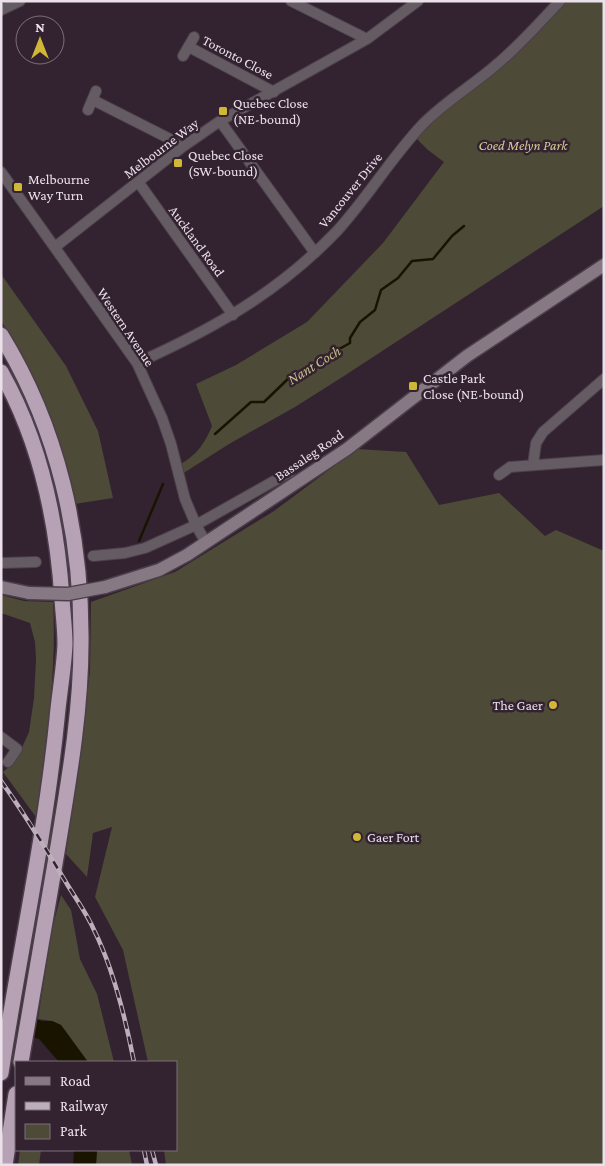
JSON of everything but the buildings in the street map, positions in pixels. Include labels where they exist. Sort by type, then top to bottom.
[{"type":"highway","points":[[1,335],[32,391],[60,472],[76,551],[81,643],[74,742],[36,981],[21,1061]]},
{"type":"highway","points":[[1,372],[10,387],[31,437],[49,502],[59,559],[65,644],[52,769],[29,918],[1,1034]]},
{"type":"highway","points":[[2,1070],[15,976]]},
{"type":"highway","points":[[5,1165],[15,1100]]},
{"type":"street","points":[[1,10],[20,1]]},
{"type":"street","name":"Melbourne Way","points":[[55,247],[139,183],[181,148],[220,122],[367,39],[418,1]]},
{"type":"street","name":"Vancouver Drive","points":[[137,363],[187,341],[234,315],[272,289],[315,253],[338,229],[403,146],[424,123],[446,103],[495,66],[560,1]]},
{"type":"street","points":[[288,3],[367,39]]},
{"type":"street","name":"Toronto Close","points":[[189,47],[274,92]]},
{"type":"street","points":[[92,100],[170,139],[181,148]]},
{"type":"street","points":[[220,122],[315,253]]},
{"type":"street","name":"Western Avenue","points":[[1,172],[137,363],[162,418],[186,498],[196,525],[206,543]]},
{"type":"street","name":"Auckland Road","points":[[139,183],[234,315]]},
{"type":"street","name":"Bassaleg Road","points":[[1,587],[29,593],[68,594],[105,587],[159,570],[206,543],[347,449],[467,356],[604,265]]},
{"type":"street","points":[[532,465],[536,443],[543,432],[604,379]]},
{"type":"street","points":[[499,475],[510,467],[604,460]]},
{"type":"street","name":"Bassaleg Road","points":[[94,556],[125,553],[145,548],[196,525],[290,472]]},
{"type":"street","points":[[1,563],[36,562]]},
{"type":"street","points":[[1,737],[18,749],[8,762]]},
{"type":"green space","name":"Coed Melyn Park","points":[[560,1],[604,1],[604,206],[344,376],[179,476],[177,466],[199,449],[212,426],[196,384],[236,365],[307,322],[383,243],[444,162],[413,135],[495,66]]},
{"type":"green space","points":[[1,274],[66,366],[98,431],[113,498],[68,505],[52,420],[17,346],[1,321]]},
{"type":"green space","name":"Gaer Fort","points":[[357,449],[406,452],[439,505],[499,493],[545,536],[556,530],[604,551],[604,1165],[166,1165],[164,1151],[178,1151],[178,1061],[148,1061],[123,950],[95,897],[112,827],[93,833],[87,877],[66,854],[90,671],[91,602],[175,572],[274,511]]},
{"type":"green space","points":[[1,595],[24,601],[53,602],[52,683],[36,817],[3,772],[19,754],[29,732],[34,698],[35,642],[30,623],[1,613]]},
{"type":"green space","points":[[61,895],[71,910],[80,959],[97,994],[114,1061],[87,1061],[61,1025],[52,1021],[38,1019],[52,929]]},
{"type":"green space","points":[[20,1151],[41,1151],[39,1165],[18,1165]]},
{"type":"green space","points":[[97,1151],[129,1151],[132,1165],[96,1165]]},
{"type":"shaded area","points":[[1,1007],[42,1021],[52,1021],[61,1025],[87,1061],[58,1061],[39,1039],[1,1028]]},
{"type":"shaded area","points":[[74,1151],[97,1151],[96,1165],[73,1165]]},
{"type":"waterway","name":"Nant Coch","points":[[215,434],[251,402],[264,402],[291,376],[350,343],[350,338],[360,322],[375,310],[381,290],[398,278],[412,261],[433,259],[452,236],[464,226]]},
{"type":"waterway","name":"Nant Coch","points":[[139,541],[163,484]]},
{"type":"railway","points":[[1,781],[85,912],[101,945],[123,1012],[134,1061]]},
{"type":"railway","points":[[144,1151],[147,1165]]},
{"type":"railway","points":[[152,1151],[156,1165]]},
{"type":"place","name":"Quebec Close (NE-bound)","points":[[223,111]]},
{"type":"place","name":"Quebec Close (SW-bound)","points":[[178,163]]},
{"type":"place","name":"Melbourne Way Turn","points":[[18,187]]},
{"type":"place","name":"Castle Park Close (NE-bound)","points":[[413,386]]},
{"type":"place","name":"The Gaer","points":[[553,705]]},
{"type":"place","name":"Gaer Fort","points":[[357,837]]}]
